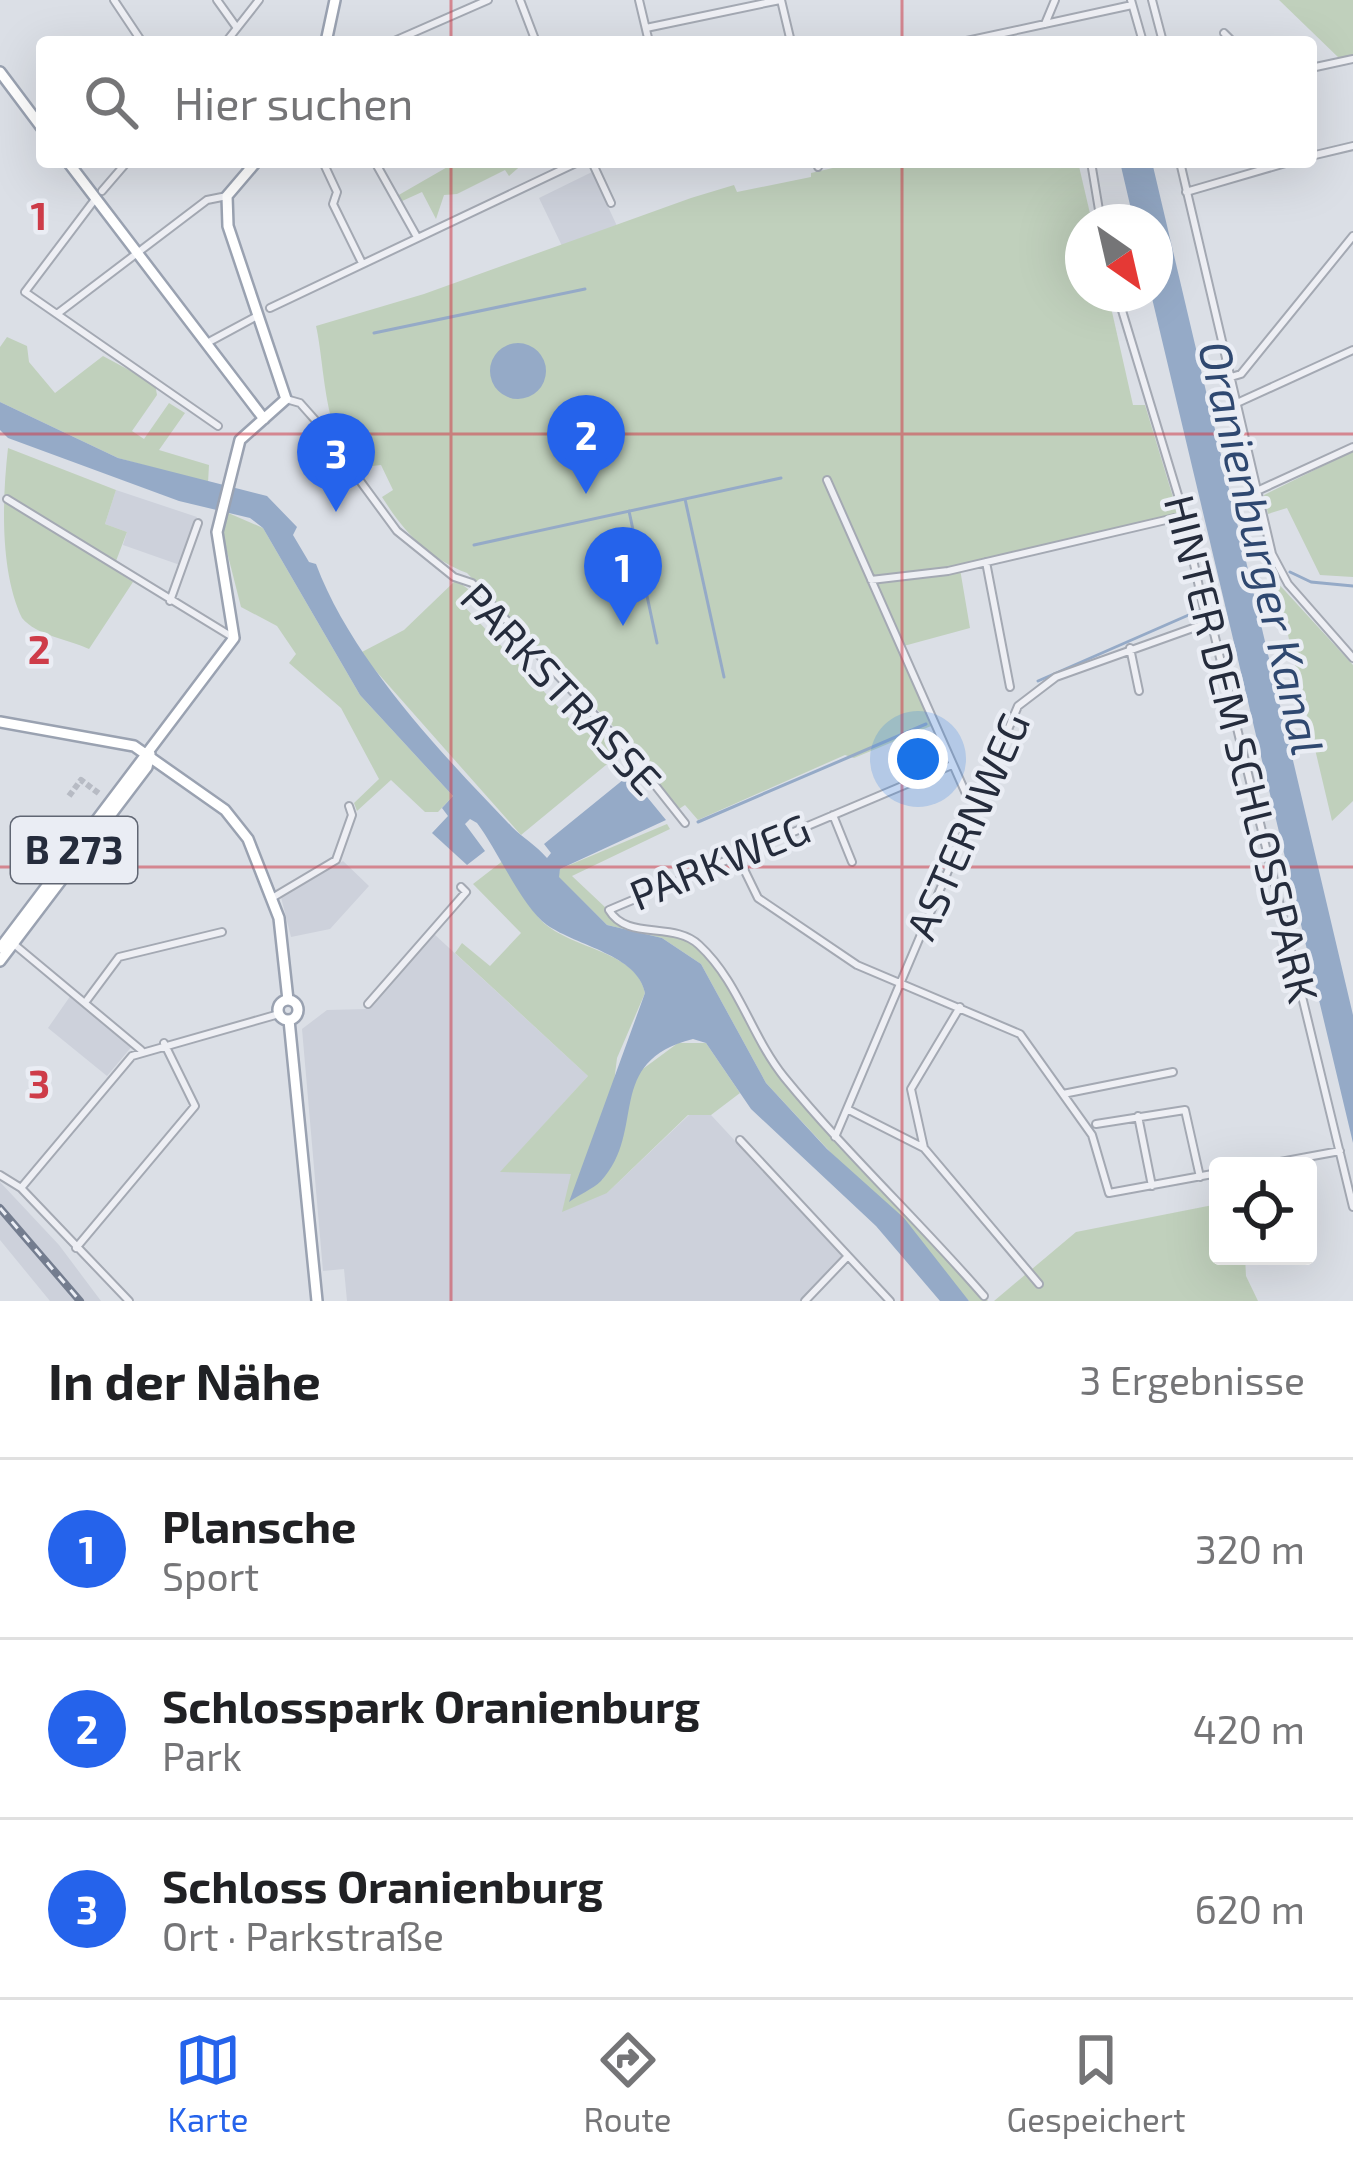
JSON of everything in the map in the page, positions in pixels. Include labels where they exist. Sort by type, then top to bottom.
[{"type":"main road","points":[[327,36],[335,0]]},
{"type":"main road","points":[[0,72],[36,120]]},
{"type":"main road","points":[[74,168],[99,195],[264,419]]},
{"type":"main road","points":[[234,638],[217,546],[221,517],[240,440],[286,395],[229,226],[227,196],[251,168]]},
{"type":"main road","name":"B 273","points":[[0,961],[7,943],[147,767],[150,754],[234,638]]},
{"type":"main road","points":[[0,722],[134,746],[236,820],[272,898],[288,1000],[284,1017],[317,1301]]},
{"type":"main road","points":[[284,1017],[298,1011],[288,1000]]},
{"type":"street","points":[[114,0],[138,36]]},
{"type":"street","points":[[217,0],[237,28]]},
{"type":"street","points":[[231,36],[259,0]]},
{"type":"street","points":[[406,36],[488,0]]},
{"type":"street","points":[[639,0],[648,36]]},
{"type":"street","points":[[646,28],[781,0],[790,36]]},
{"type":"street","points":[[1045,24],[1054,0]]},
{"type":"street","points":[[1152,0],[1161,36]]},
{"type":"street","points":[[518,2],[533,36]]},
{"type":"street","points":[[999,36],[1131,3],[1141,36]]},
{"type":"street","points":[[1224,33],[1227,36]]},
{"type":"street","points":[[1317,67],[1353,59]]},
{"type":"street","points":[[1317,155],[1353,146]]},
{"type":"street","points":[[122,168],[25,292],[218,426]]},
{"type":"street","points":[[326,168],[337,192],[333,204],[362,263]]},
{"type":"street","points":[[378,168],[417,237]]},
{"type":"street","points":[[270,308],[565,168]]},
{"type":"street","points":[[595,168],[611,203]]},
{"type":"street","points":[[1092,168],[1098,204]]},
{"type":"street","points":[[1181,168],[1278,569],[1353,658]]},
{"type":"street","points":[[1186,192],[1268,168]]},
{"type":"street","points":[[57,314],[207,200],[227,196]]},
{"type":"street","points":[[1232,377],[1241,374],[1353,236]]},
{"type":"street","name":"HINTER DEM SCHLOSSPARK","points":[[1123,312],[1183,516],[1207,623],[1213,629],[1268,842],[1353,1208]]},
{"type":"street","points":[[207,344],[259,315]]},
{"type":"street","points":[[1237,403],[1353,350]]},
{"type":"street","name":"PARKSTRASSE","points":[[286,395],[316,421],[397,531],[454,577],[466,577],[619,741],[685,823]]},
{"type":"street","points":[[1258,491],[1353,447]]},
{"type":"street","points":[[827,480],[952,765],[975,802]]},
{"type":"street","points":[[7,499],[234,638]]},
{"type":"street","points":[[871,580],[986,562],[1183,516]]},
{"type":"street","points":[[170,601],[198,523]]},
{"type":"street","points":[[986,562],[1010,687]]},
{"type":"street","name":"ASTERNWEG","points":[[835,1137],[975,802],[1024,699],[1056,677],[1207,623]]},
{"type":"street","points":[[1130,648],[1139,691]]},
{"type":"street","name":"PARKWEG","points":[[835,1137],[780,1072],[726,976],[698,943],[682,932],[624,925],[609,910],[952,765]]},
{"type":"street","points":[[272,898],[336,860],[352,815],[349,806]]},
{"type":"street","name":"PARKWEG","points":[[833,815],[852,862]]},
{"type":"street","points":[[737,855],[752,889],[767,905],[857,965],[1020,1034],[1092,1136],[1109,1193],[1209,1175]]},
{"type":"street","points":[[368,1004],[466,892],[461,886]]},
{"type":"street","points":[[87,1000],[119,957],[222,932]]},
{"type":"street","points":[[7,943],[87,1000],[141,1049]]},
{"type":"street","points":[[924,1148],[911,1089],[960,1007]]},
{"type":"street","points":[[21,1188],[141,1049],[284,1017]]},
{"type":"street","points":[[76,1248],[196,1106],[164,1043]]},
{"type":"street","points":[[1063,1094],[1173,1072]]},
{"type":"street","points":[[849,1110],[924,1148],[1039,1284]]},
{"type":"street","points":[[1096,1124],[1185,1110],[1200,1177]]},
{"type":"street","points":[[1138,1116],[1152,1186]]},
{"type":"street","points":[[835,1137],[984,1296]]},
{"type":"street","points":[[740,1140],[890,1301]]},
{"type":"street","points":[[1307,1157],[1340,1151]]},
{"type":"street","points":[[0,1175],[21,1188],[130,1301]]},
{"type":"street","points":[[805,1301],[848,1256]]},
{"type":"shaded area","points":[[592,172],[617,226],[562,246],[539,198]]},
{"type":"shaded area","points":[[116,490],[197,517],[180,565],[123,545],[127,532],[105,524]]},
{"type":"shaded area","points":[[343,861],[369,886],[330,929],[291,937],[281,897]]},
{"type":"shaded area","points":[[434,934],[588,1076],[502,1171],[572,1173],[607,1193],[689,1115],[711,1115],[843,1257],[800,1301],[347,1301],[344,1269],[323,1271],[302,1029],[327,1010],[368,1009]]},
{"type":"shaded area","points":[[71,995],[133,1045],[107,1076],[48,1028]]},
{"type":"shaded area","points":[[0,1182],[59,1245],[101,1301],[50,1301],[0,1240]]},
{"type":"green space","points":[[1279,0],[1353,0],[1353,55],[1339,58]]},
{"type":"green space","points":[[446,168],[518,168],[509,176],[505,170],[457,194],[444,195],[436,219],[422,192],[400,202],[397,196]]},
{"type":"green space","points":[[833,168],[1079,168],[1088,204],[1065,204],[1065,312],[1112,312],[1133,405],[1145,405],[1179,517],[960,569],[970,628],[900,647],[936,724],[854,758],[845,755],[698,820],[685,805],[679,809],[612,725],[467,573],[429,552],[399,522],[382,497],[393,490],[381,465],[372,466],[365,457],[355,461],[337,436],[316,326],[424,294],[734,185],[737,192],[811,177],[811,173]]},
{"type":"green space","points":[[7,337],[27,346],[29,362],[55,393],[103,356],[155,384],[157,395],[132,431],[144,439],[169,403],[185,413],[159,450],[209,465],[208,483],[118,458],[0,402],[0,347]]},
{"type":"green space","points":[[8,448],[116,490],[105,524],[127,532],[113,569],[133,582],[89,649],[44,633],[22,618],[6,558]]},
{"type":"green space","points":[[1353,451],[1353,577],[1320,575],[1287,508],[1268,514],[1264,495]]},
{"type":"green space","points":[[226,512],[263,528],[360,695],[453,796],[438,812],[425,812],[391,780],[357,811],[354,803],[379,779],[341,708],[289,663],[296,654],[277,626],[241,607],[223,536]]},
{"type":"green space","points":[[456,580],[472,592],[461,603],[580,730],[592,723],[580,710],[584,707],[623,751],[521,835],[360,653],[404,630]]},
{"type":"green space","points":[[1275,580],[1353,665],[1353,801],[1332,821]]},
{"type":"green space","points":[[667,824],[670,829],[572,876],[624,925],[682,932],[698,943],[726,976],[780,1072],[988,1301],[969,1301],[766,1083],[701,964],[662,938],[607,925],[558,877],[560,869]]},
{"type":"green space","points":[[504,860],[539,918],[551,929],[629,967],[645,993],[617,1058],[602,1180],[621,1138],[636,1074],[678,1043],[706,1043],[740,1093],[711,1115],[688,1115],[607,1193],[562,1212],[571,1174],[500,1172],[588,1076],[455,953],[462,943],[490,966],[521,933],[473,884]]},
{"type":"green space","points":[[1209,1206],[1209,1265],[1245,1265],[1258,1301],[994,1301],[1076,1232]]},
{"type":"water","points":[[1121,168],[1153,168],[1162,204],[1130,204]]},
{"type":"water","points":[[1173,251],[1353,1015],[1353,1143],[1155,312],[1173,312]]},
{"type":"water","points":[[518,343],[538,351],[546,371],[538,391],[518,399],[498,391],[490,371],[498,351]]},
{"type":"water","points":[[0,402],[118,458],[267,496],[297,527],[293,535],[309,562],[316,564],[352,635],[401,704],[512,827],[547,858],[551,853],[544,844],[629,775],[666,820],[560,869],[559,877],[607,925],[662,938],[701,964],[766,1083],[827,1149],[904,1218],[969,1301],[940,1301],[876,1226],[751,1109],[706,1043],[693,1039],[665,1050],[647,1064],[631,1099],[615,1161],[601,1181],[569,1202],[645,993],[640,980],[619,960],[538,917],[477,823],[470,819],[465,824],[485,851],[467,865],[432,833],[448,816],[442,808],[453,796],[360,695],[263,528],[250,518],[179,501],[8,438],[0,430]]},
{"type":"waterway","points":[[374,333],[585,289]]},
{"type":"waterway","points":[[474,545],[781,478]]},
{"type":"waterway","points":[[685,499],[724,677]]},
{"type":"waterway","points":[[629,511],[657,643]]},
{"type":"waterway","name":"Oranienburger Kanal","points":[[1290,572],[1311,582],[1353,586]]},
{"type":"waterway","points":[[1038,681],[1200,610]]},
{"type":"waterway","points":[[698,822],[926,724]]},
{"type":"tunnel","points":[[69,796],[81,780],[101,795]]},
{"type":"railway","points":[[0,1208],[80,1301]]},
{"type":"place","name":"Schlosspark Oranienburg","points":[[586,494]]},
{"type":"place","name":"Schloss Oranienburg","points":[[336,512]]},
{"type":"place","name":"Plansche","points":[[623,626]]}]
